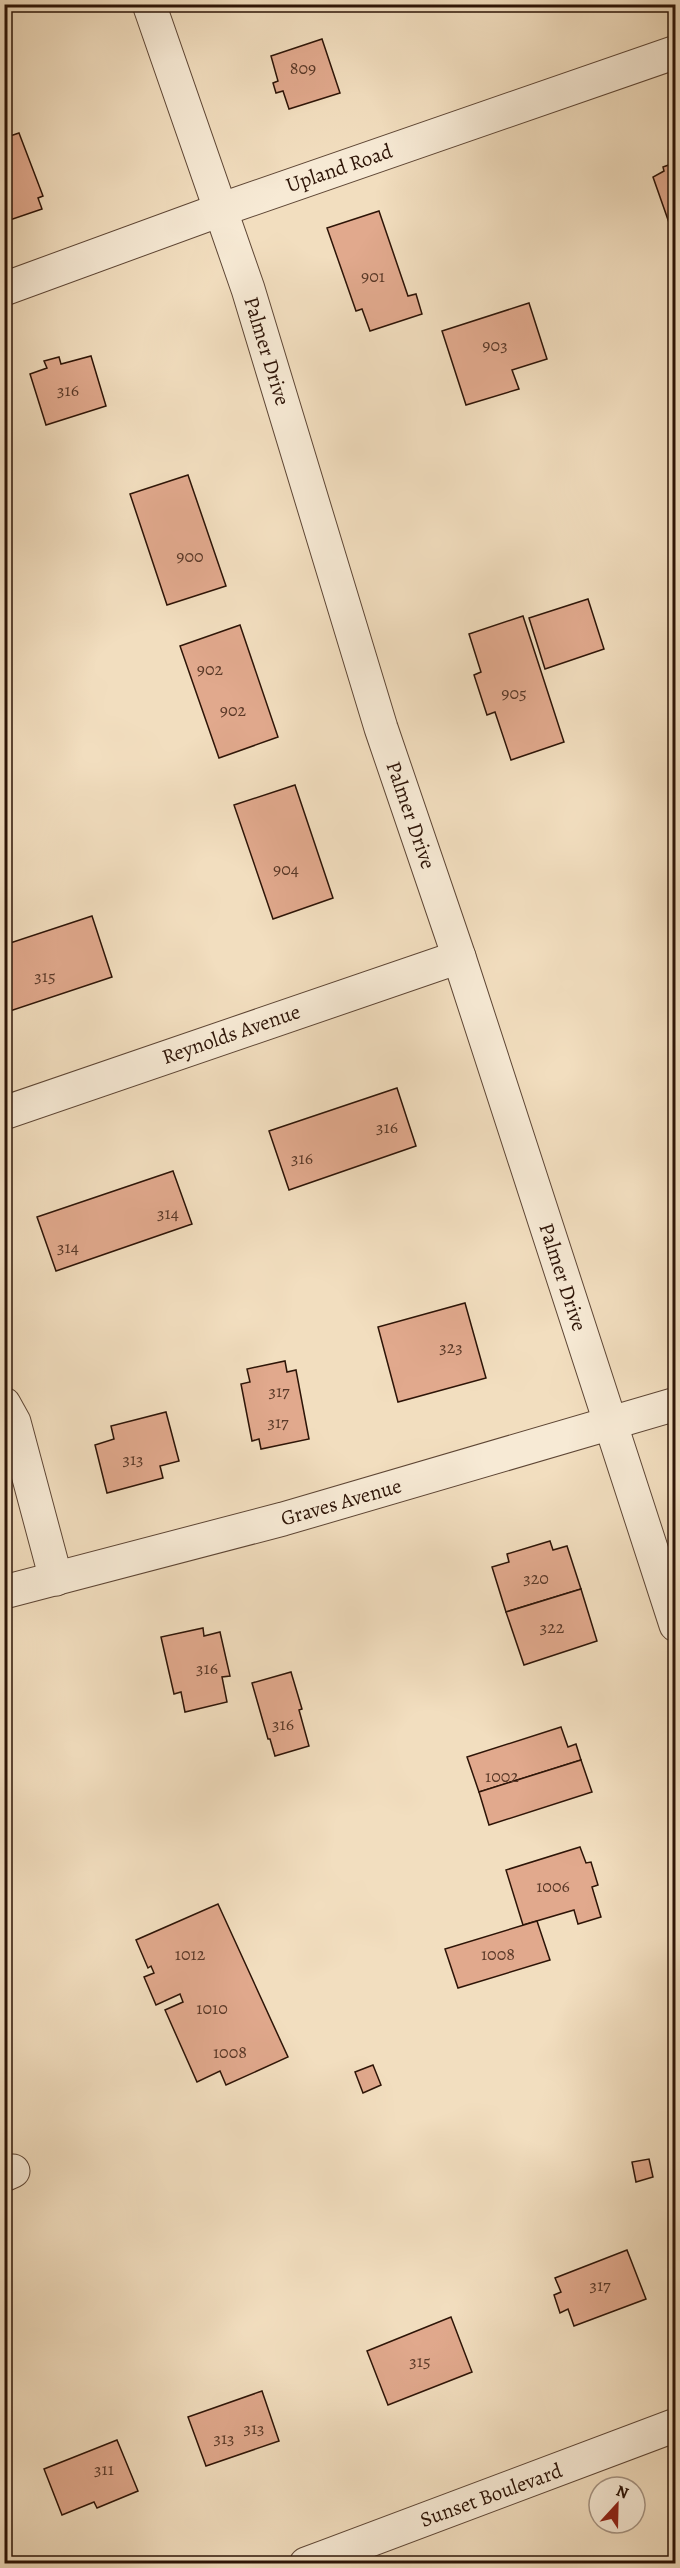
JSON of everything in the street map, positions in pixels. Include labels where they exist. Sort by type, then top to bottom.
[{"type":"street","name":"Palmer Drive","points":[[148,4],[248,289],[381,728],[459,957],[675,1625]]},
{"type":"street","name":"Upland Road","points":[[4,289],[220,210],[675,52]]},
{"type":"street","name":"Reynolds Avenue","points":[[4,1113],[459,957]]},
{"type":"street","points":[[4,1404],[14,1422],[56,1579]]},
{"type":"street","name":"Graves Avenue","points":[[4,1592],[283,1519],[675,1404]]},
{"type":"street","name":"Sunset Boulevard","points":[[306,2564],[675,2425]]},
{"type":"building","points":[[322,39],[340,93],[289,109],[283,91],[276,93],[273,83],[278,81],[271,56]]},
{"type":"building","points":[[19,133],[43,196],[38,198],[42,209],[4,222],[4,138]]},
{"type":"building","points":[[676,157],[676,233],[673,234],[653,177],[664,171],[663,167],[674,163],[672,158]]},
{"type":"building","points":[[379,211],[408,296],[416,294],[422,314],[370,331],[362,309],[356,311],[327,228]]},
{"type":"building","points":[[529,303],[547,359],[512,370],[519,389],[466,405],[442,331]]},
{"type":"building","points":[[91,356],[106,406],[46,425],[30,374],[47,368],[44,361],[59,357],[61,364]]},
{"type":"building","points":[[188,475],[226,586],[167,605],[130,494]]},
{"type":"building","points":[[588,599],[604,649],[545,669],[529,618]]},
{"type":"building","points":[[523,616],[564,742],[511,760],[495,712],[487,715],[474,675],[481,672],[469,634]]},
{"type":"building","points":[[240,625],[278,737],[219,758],[180,646]]},
{"type":"building","points":[[295,785],[333,898],[273,919],[234,805]]},
{"type":"building","points":[[92,916],[112,977],[4,1013],[4,945]]},
{"type":"building","points":[[397,1088],[416,1146],[289,1190],[269,1131]]},
{"type":"building","points":[[173,1171],[192,1224],[56,1271],[37,1217]]},
{"type":"building","points":[[465,1303],[486,1378],[398,1402],[378,1327]]},
{"type":"building","points":[[285,1361],[287,1372],[296,1370],[309,1439],[261,1449],[259,1439],[252,1441],[241,1384],[250,1382],[247,1369]]},
{"type":"building","points":[[166,1412],[179,1461],[160,1466],[163,1478],[107,1493],[95,1445],[114,1439],[111,1426]]},
{"type":"building","points":[[550,1541],[553,1550],[567,1546],[581,1589],[506,1612],[492,1567],[509,1562],[507,1554]]},
{"type":"building","points":[[581,1589],[597,1641],[524,1665],[506,1612]]},
{"type":"building","points":[[203,1628],[204,1636],[220,1632],[230,1676],[222,1677],[227,1702],[185,1712],[181,1692],[174,1694],[161,1637]]},
{"type":"building","points":[[291,1672],[302,1709],[299,1710],[309,1746],[275,1756],[252,1683]]},
{"type":"building","points":[[561,1727],[568,1747],[576,1744],[581,1760],[479,1792],[467,1757]]},
{"type":"building","points":[[581,1760],[592,1792],[489,1825],[479,1792]]},
{"type":"building","points":[[580,1847],[586,1863],[591,1862],[598,1885],[592,1887],[601,1917],[578,1924],[574,1910],[523,1925],[506,1870]]},
{"type":"building","points":[[218,1904],[288,2057],[226,2085],[220,2071],[197,2082],[165,2010],[183,2002],[180,1994],[156,2005],[144,1977],[154,1973],[151,1966],[148,1968],[136,1940]]},
{"type":"building","points":[[537,1921],[550,1960],[458,1988],[445,1949]]},
{"type":"building","points":[[373,2065],[381,2085],[363,2093],[355,2072]]},
{"type":"building","points":[[649,2159],[653,2177],[636,2182],[632,2162]]},
{"type":"building","points":[[627,2250],[646,2299],[574,2326],[568,2309],[560,2313],[554,2295],[561,2292],[555,2278]]},
{"type":"building","points":[[451,2317],[472,2372],[388,2405],[367,2351]]},
{"type":"building","points":[[262,2391],[279,2441],[206,2466],[188,2417]]},
{"type":"building","points":[[117,2440],[138,2491],[97,2508],[94,2502],[62,2515],[44,2469]]}]
